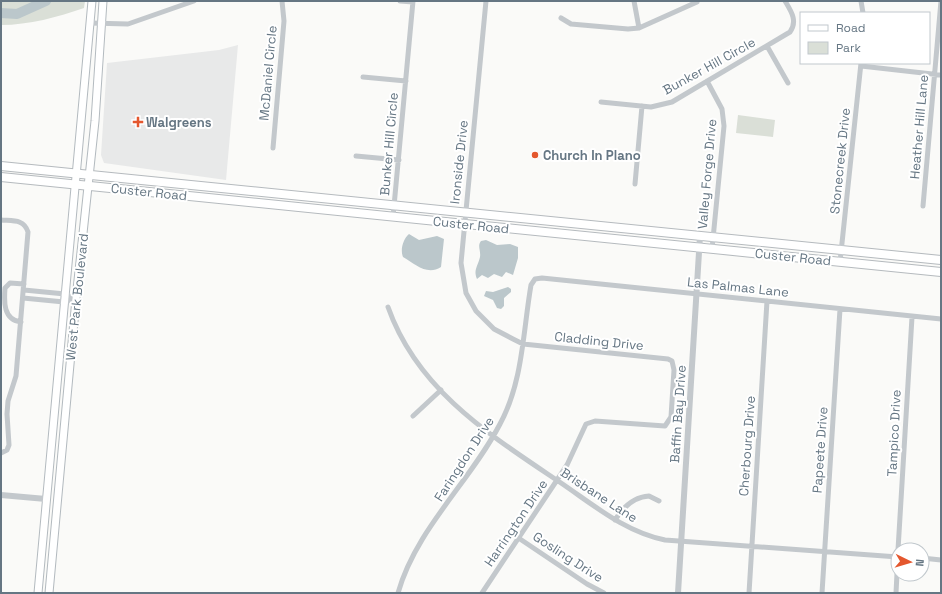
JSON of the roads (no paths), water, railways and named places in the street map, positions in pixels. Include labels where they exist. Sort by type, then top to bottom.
[{"type":"main road","name":"West Park Boulevard","points":[[38,593],[92,1]]},
{"type":"main road","name":"West Park Boulevard","points":[[49,593],[76,298],[90,174],[103,1]]},
{"type":"main road","points":[[84,80],[96,82]]},
{"type":"main road","name":"Custer Road","points":[[1,166],[941,260]]},
{"type":"main road","name":"Custer Road","points":[[1,177],[464,225],[941,272]]},
{"type":"main road","points":[[54,414],[66,415]]},
{"type":"street","points":[[90,23],[128,24],[144,20],[194,1]]},
{"type":"street","name":"McDaniel Circle","points":[[273,148],[284,21],[282,1]]},
{"type":"street","points":[[400,1],[413,2]]},
{"type":"street","name":"Ironside Drive","points":[[486,1],[464,225],[461,263],[463,284],[468,297],[484,320],[504,335],[523,344]]},
{"type":"street","points":[[634,1],[639,28]]},
{"type":"street","name":"Bunker Hill Circle","points":[[600,102],[651,107],[672,102],[790,32],[794,26],[793,14],[785,1]]},
{"type":"street","points":[[861,1],[863,12]]},
{"type":"street","name":"Heather Hill Lane","points":[[923,206],[941,1]]},
{"type":"street","name":"Bunker Hill Circle","points":[[393,217],[413,2]]},
{"type":"street","points":[[561,18],[571,24],[628,29],[639,28],[697,2]]},
{"type":"street","points":[[767,46],[788,83]]},
{"type":"street","points":[[861,65],[941,74]]},
{"type":"street","name":"Stonecreek Drive","points":[[840,262],[861,65]]},
{"type":"street","points":[[363,77],[406,81]]},
{"type":"street","name":"Valley Forge Drive","points":[[708,81],[722,109],[724,126],[712,249]]},
{"type":"street","points":[[635,184],[642,106]]},
{"type":"street","points":[[356,156],[398,160]]},
{"type":"street","points":[[1,220],[20,222],[26,227],[28,232],[16,376],[8,401],[9,445],[2,453]]},
{"type":"street","name":"Baffin Bay Drive","points":[[678,593],[700,236]]},
{"type":"street","name":"Las Palmas Lane","points":[[533,280],[542,278],[941,319]]},
{"type":"street","name":"Faringdon Drive","points":[[398,593],[405,572],[418,547],[501,423],[510,400],[523,344],[530,289],[533,280]]},
{"type":"street","points":[[21,322],[14,321],[6,310],[4,305],[5,288],[10,283],[24,284]]},
{"type":"street","points":[[24,290],[64,298]]},
{"type":"street","points":[[23,298],[76,298]]},
{"type":"street","name":"Cherbourg Drive","points":[[749,593],[767,301]]},
{"type":"street","name":"Brisbane Lane","points":[[388,307],[395,326],[414,358],[441,390],[467,416],[493,437],[615,520],[631,529],[647,536],[681,541],[890,555]]},
{"type":"street","name":"Papeete Drive","points":[[822,593],[840,309]]},
{"type":"street","name":"Tampico Drive","points":[[898,542],[912,317]]},
{"type":"street","name":"Cladding Drive","points":[[523,344],[668,359],[672,361],[674,370],[671,417],[667,425],[662,428],[595,421],[588,423]]},
{"type":"street","points":[[414,416],[441,390]]},
{"type":"street","name":"Harrington Drive","points":[[482,593],[558,481],[576,450],[583,430],[588,423]]},
{"type":"street","points":[[1,494],[58,499]]},
{"type":"street","points":[[615,520],[625,506],[634,500],[649,496],[659,501]]},
{"type":"street","name":"Gosling Drive","points":[[520,539],[587,584],[604,593]]},
{"type":"street","points":[[930,559],[941,560]]},
{"type":"street","points":[[896,593],[897,582]]},
{"type":"waterway","points":[[1,13],[17,14],[46,1]]},
{"type":"place","name":"Walgreens","points":[[138,122]]},
{"type":"place","name":"Church In Plano","points":[[535,155]]}]
